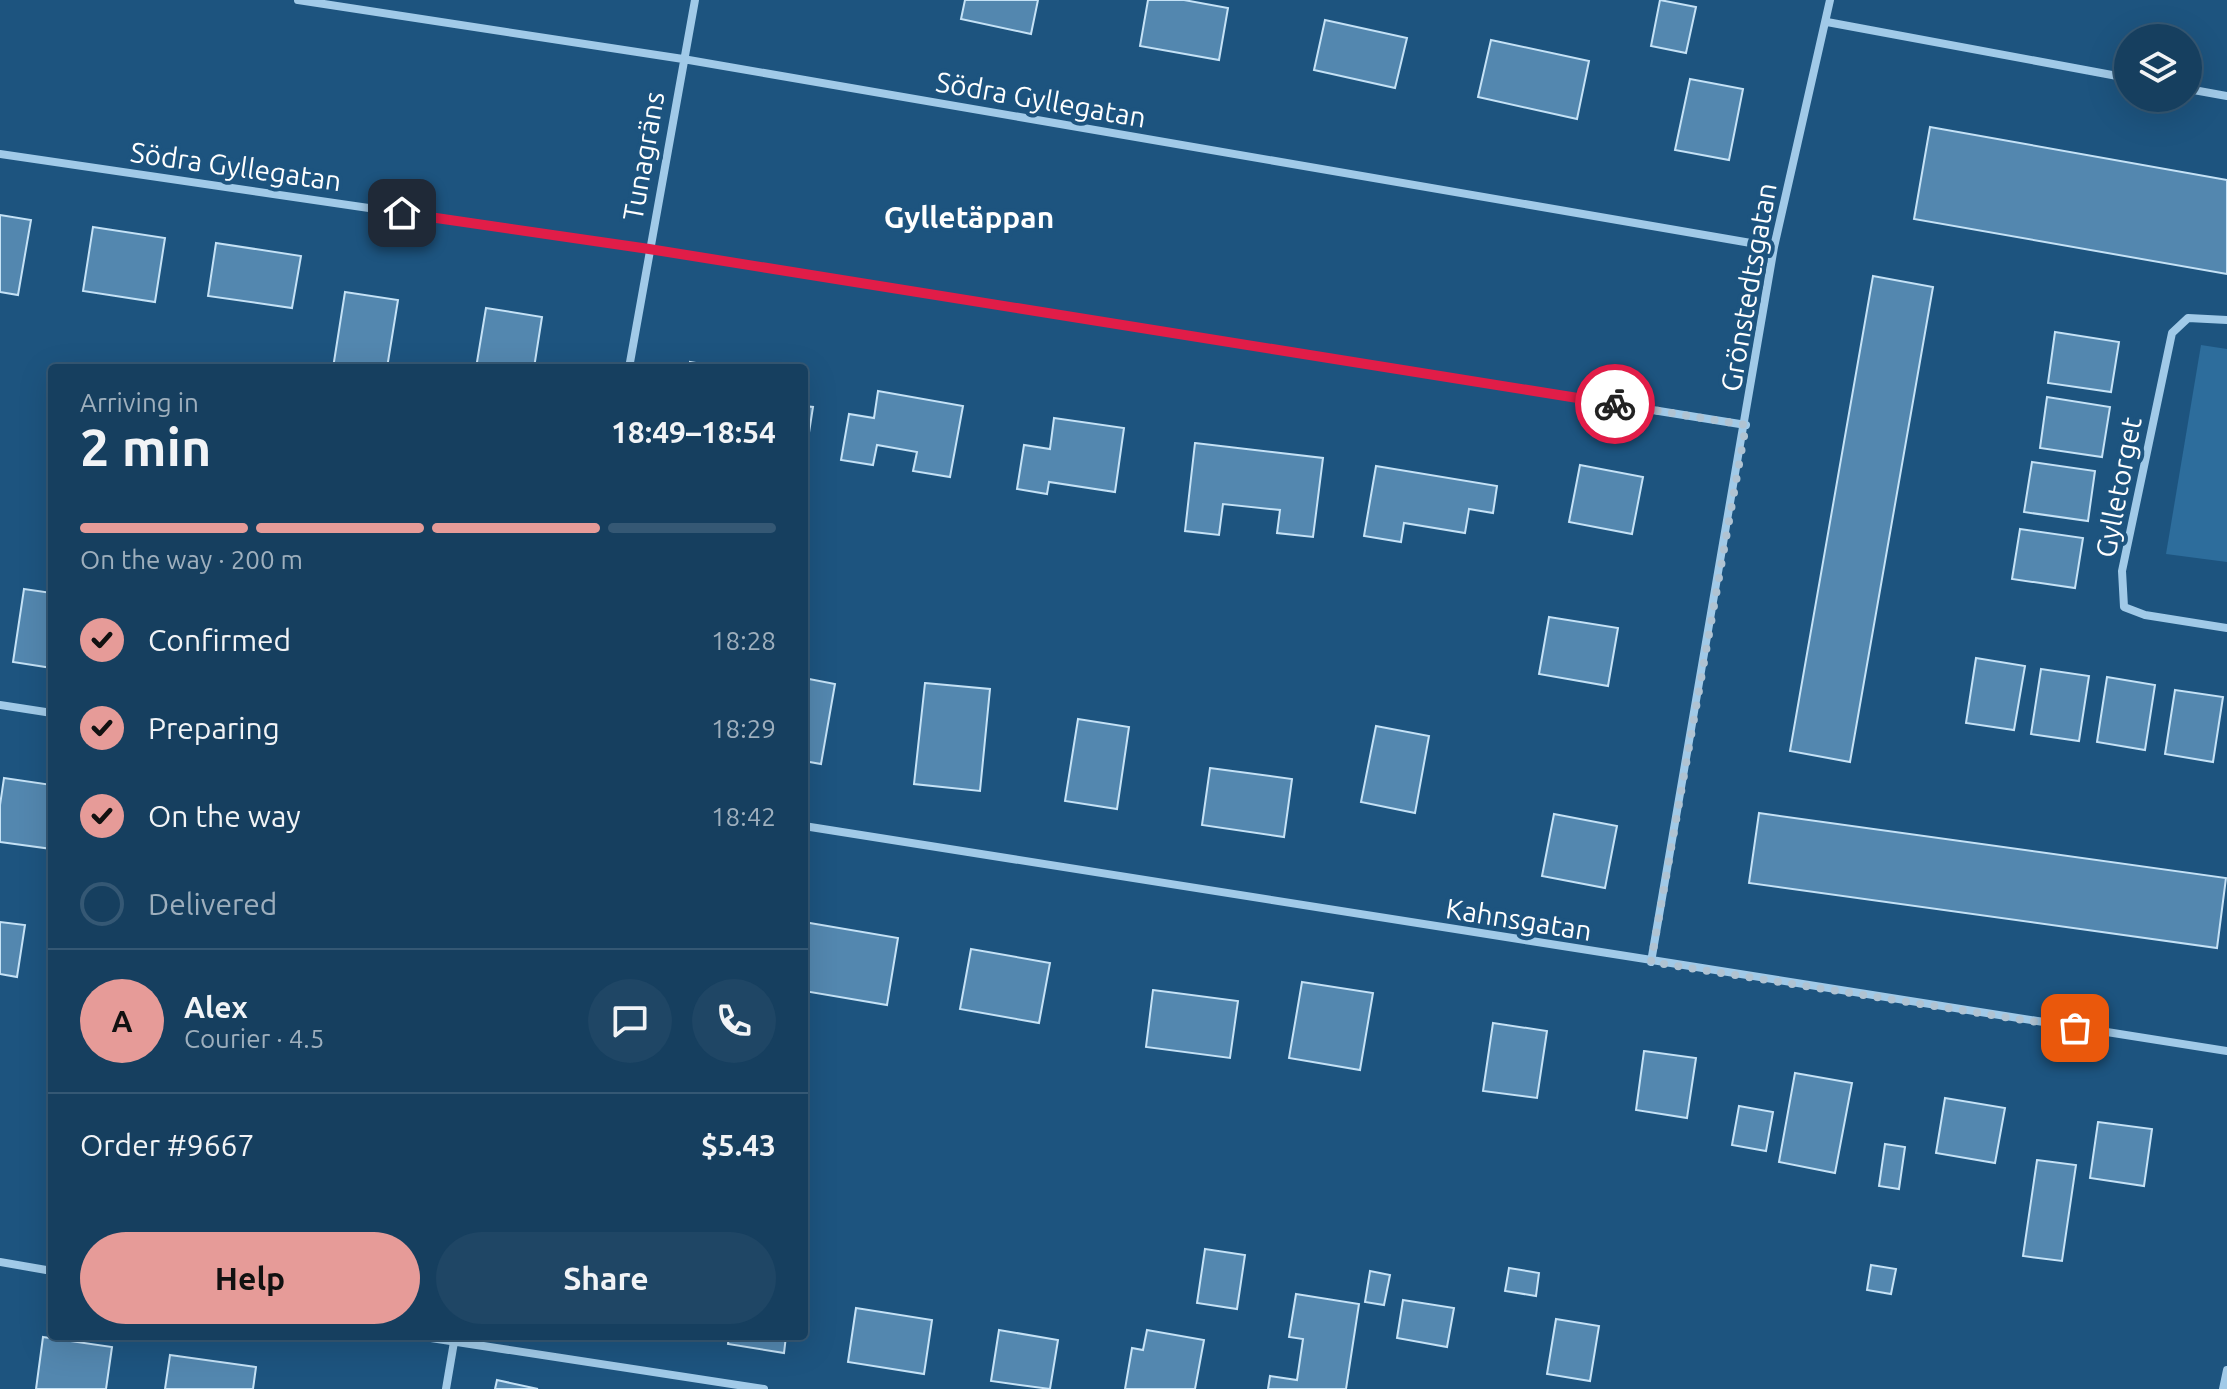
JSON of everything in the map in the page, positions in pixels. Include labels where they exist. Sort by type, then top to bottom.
[{"type":"street","name":"Södra Gyllegatan","points":[[298,0],[683,59],[1774,247]]},
{"type":"street","name":"Tunagräns","points":[[630,364],[695,0]]},
{"type":"street","name":"Grönstedtsgatan","points":[[1651,962],[1746,425],[1774,247],[1830,0]]},
{"type":"street","points":[[1827,22],[2114,75]]},
{"type":"street","points":[[2202,92],[2227,96]]},
{"type":"street","name":"Södra Gyllegatan","points":[[0,154],[649,249],[1746,425]]},
{"type":"street","name":"Gylletorget","points":[[2227,320],[2188,318],[2172,333],[2122,571],[2124,607],[2145,615],[2227,628]]},
{"type":"street","points":[[0,705],[48,712]]},
{"type":"street","name":"Kahnsgatan","points":[[808,827],[2227,1051]]},
{"type":"street","points":[[0,1262],[48,1270]]},
{"type":"street","points":[[446,1389],[454,1340]]},
{"type":"street","points":[[460,1340],[764,1389]]},
{"type":"street","points":[[2223,1389],[2227,1370]]},
{"type":"shaded area","points":[[2201,345],[2227,349],[2227,562],[2166,554]]},
{"type":"building","points":[[965,0],[1038,0],[1031,34],[961,19]]},
{"type":"building","points":[[1148,0],[1184,0],[1228,8],[1219,60],[1140,46]]},
{"type":"building","points":[[1660,0],[1696,7],[1686,53],[1651,46]]},
{"type":"building","points":[[1325,20],[1407,38],[1395,88],[1314,70]]},
{"type":"building","points":[[1491,40],[1589,61],[1577,119],[1478,97]]},
{"type":"building","points":[[1690,79],[1743,89],[1729,160],[1675,150]]},
{"type":"building","points":[[1930,127],[2227,180],[2227,274],[1914,219]]},
{"type":"building","points":[[0,215],[31,220],[18,295],[0,292]]},
{"type":"building","points":[[93,227],[165,238],[155,302],[83,291]]},
{"type":"building","points":[[216,243],[301,256],[292,308],[208,296]]},
{"type":"building","points":[[1873,276],[1933,287],[1850,762],[1790,751]]},
{"type":"building","points":[[345,292],[398,300],[388,364],[334,364]]},
{"type":"building","points":[[486,308],[542,317],[535,364],[477,364]]},
{"type":"building","points":[[2055,332],[2119,342],[2111,392],[2048,383]]},
{"type":"building","points":[[878,391],[963,406],[950,477],[913,471],[917,452],[877,445],[873,465],[841,460],[849,414],[874,418]]},
{"type":"building","points":[[2047,397],[2110,407],[2102,457],[2040,448]]},
{"type":"building","points":[[808,406],[813,407],[808,439]]},
{"type":"building","points":[[1054,418],[1124,428],[1115,492],[1049,482],[1047,494],[1017,489],[1024,445],[1050,449]]},
{"type":"building","points":[[1195,443],[1323,458],[1313,537],[1277,533],[1280,510],[1223,504],[1219,535],[1185,531]]},
{"type":"building","points":[[2032,462],[2095,471],[2088,521],[2024,512]]},
{"type":"building","points":[[1580,465],[1643,477],[1632,534],[1569,522]]},
{"type":"building","points":[[1376,466],[1497,486],[1493,513],[1469,509],[1465,533],[1404,523],[1401,542],[1364,536]]},
{"type":"building","points":[[2020,529],[2083,538],[2075,588],[2012,579]]},
{"type":"building","points":[[24,589],[48,592],[48,667],[13,662]]},
{"type":"building","points":[[1549,617],[1618,628],[1608,686],[1539,674]]},
{"type":"building","points":[[1976,658],[2025,666],[2014,730],[1966,723]]},
{"type":"building","points":[[2041,669],[2089,676],[2079,741],[2031,734]]},
{"type":"building","points":[[2107,677],[2155,685],[2145,750],[2097,742]]},
{"type":"building","points":[[808,679],[835,684],[821,764],[808,762]]},
{"type":"building","points":[[925,683],[990,689],[980,791],[914,784]]},
{"type":"building","points":[[2175,690],[2223,697],[2213,762],[2165,754]]},
{"type":"building","points":[[1078,719],[1129,727],[1117,809],[1065,801]]},
{"type":"building","points":[[1376,726],[1429,736],[1415,813],[1361,802]]},
{"type":"building","points":[[1210,768],[1292,779],[1284,837],[1202,825]]},
{"type":"building","points":[[4,778],[48,784],[48,848],[0,842]]},
{"type":"building","points":[[1759,813],[2226,878],[2217,948],[1749,883]]},
{"type":"building","points":[[1554,814],[1617,826],[1605,888],[1542,876]]},
{"type":"building","points":[[0,922],[25,925],[17,977],[0,974]]},
{"type":"building","points":[[808,923],[898,938],[887,1005],[808,992]]},
{"type":"building","points":[[971,949],[1050,963],[1039,1023],[960,1009]]},
{"type":"building","points":[[1302,982],[1373,993],[1360,1070],[1289,1058]]},
{"type":"building","points":[[1153,990],[1238,1001],[1230,1058],[1146,1047]]},
{"type":"building","points":[[1493,1023],[1547,1031],[1537,1098],[1483,1091]]},
{"type":"building","points":[[1644,1051],[1696,1058],[1687,1118],[1636,1110]]},
{"type":"building","points":[[1795,1073],[1852,1083],[1835,1173],[1779,1162]]},
{"type":"building","points":[[1945,1098],[2005,1108],[1995,1163],[1936,1153]]},
{"type":"building","points":[[1739,1106],[1773,1112],[1766,1151],[1732,1145]]},
{"type":"building","points":[[2098,1122],[2152,1129],[2144,1186],[2090,1178]]},
{"type":"building","points":[[1885,1144],[1905,1147],[1899,1189],[1879,1186]]},
{"type":"building","points":[[2037,1160],[2076,1165],[2062,1261],[2023,1256]]},
{"type":"building","points":[[1205,1249],[1245,1255],[1237,1309],[1197,1303]]},
{"type":"building","points":[[1871,1265],[1896,1269],[1891,1294],[1867,1290]]},
{"type":"building","points":[[1509,1268],[1539,1273],[1536,1296],[1505,1291]]},
{"type":"building","points":[[1370,1271],[1390,1275],[1384,1305],[1365,1302]]},
{"type":"building","points":[[1296,1294],[1359,1304],[1346,1389],[1268,1389],[1270,1376],[1297,1380],[1303,1339],[1289,1337]]},
{"type":"building","points":[[1403,1300],[1454,1308],[1447,1347],[1397,1338]]},
{"type":"building","points":[[856,1308],[932,1320],[924,1374],[848,1362]]},
{"type":"building","points":[[1556,1319],[1599,1326],[1590,1381],[1547,1374]]},
{"type":"building","points":[[999,1330],[1058,1340],[1050,1389],[991,1381]]},
{"type":"building","points":[[1147,1330],[1204,1340],[1195,1389],[1125,1389],[1132,1348],[1143,1350]]},
{"type":"building","points":[[43,1337],[112,1347],[106,1389],[36,1389]]},
{"type":"building","points":[[728,1340],[786,1340],[784,1353],[728,1344]]},
{"type":"building","points":[[170,1355],[256,1367],[253,1389],[165,1389]]},
{"type":"building","points":[[497,1380],[538,1389],[495,1389]]},
{"type":"way so far","points":[[1615,404],[1746,425],[1651,962],[2075,1028]]},
{"type":"district","name":"Gylletäppan","points":[[969,217]]},
{"type":"route","points":[[402,213],[649,249],[1615,404]]}]
